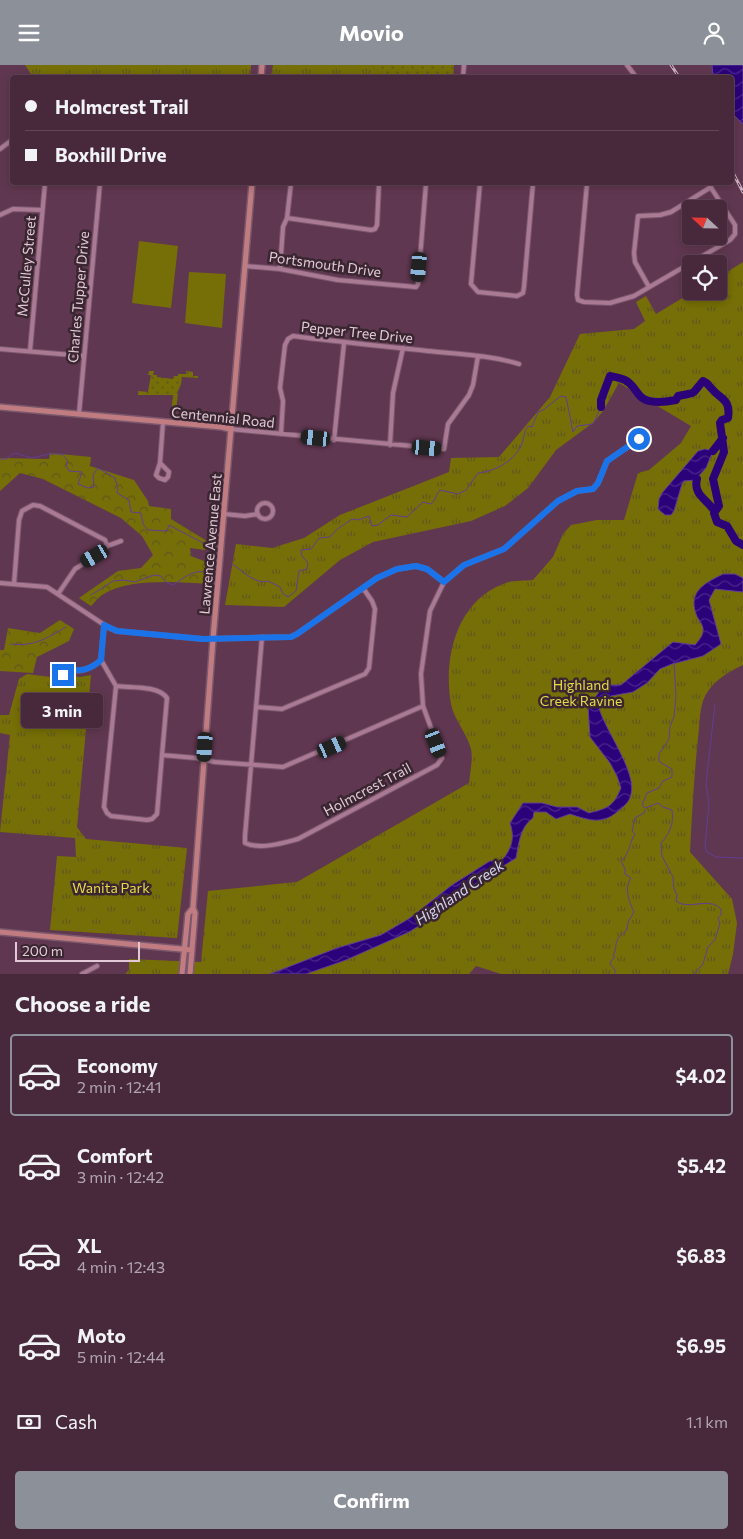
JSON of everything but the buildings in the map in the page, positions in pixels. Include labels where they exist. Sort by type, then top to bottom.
[{"type":"main road","name":"Lawrence Avenue East","points":[[190,974],[195,913],[193,908],[213,639],[252,185]]},
{"type":"main road","name":"Centennial Road","points":[[0,407],[230,429]]},
{"type":"main road","name":"Lawrence Avenue East","points":[[182,974],[188,914],[193,908]]},
{"type":"main road","points":[[0,932],[192,950]]},
{"type":"street","name":"McCulley Street","points":[[30,351],[45,185]]},
{"type":"street","name":"Charles Tupper Drive","points":[[79,415],[100,185]]},
{"type":"street","points":[[280,269],[283,227],[287,219],[291,185]]},
{"type":"street","points":[[287,219],[349,228],[375,229],[377,225],[380,185]]},
{"type":"street","name":"Portsmouth Drive","points":[[245,266],[280,269],[338,280],[416,287],[418,284],[426,185]]},
{"type":"street","points":[[480,185],[471,284],[478,292],[517,296],[523,293],[524,287],[534,185]]},
{"type":"street","points":[[587,185],[577,295],[578,300],[584,302],[610,303],[634,296],[730,240],[735,235],[735,225],[711,187],[671,212],[660,215],[638,216],[634,253],[635,262],[649,287]]},
{"type":"street","points":[[0,215],[13,209],[42,211]]},
{"type":"street","name":"Pepper Tree Drive","points":[[281,434],[283,401],[280,388],[285,345],[288,339],[293,336],[504,359],[520,364]]},
{"type":"street","points":[[334,440],[344,343]]},
{"type":"street","points":[[390,445],[393,393],[404,348]]},
{"type":"street","points":[[0,349],[84,356]]},
{"type":"street","name":"Centennial Road","points":[[230,429],[444,449],[448,424],[469,395],[473,385],[478,356]]},
{"type":"street","points":[[160,463],[163,423]]},
{"type":"street","name":"Holmcrest Trail","points":[[262,637],[245,843],[250,845],[280,844],[298,839],[437,765],[442,757],[422,706],[421,674],[430,611],[444,582],[464,565],[504,549],[558,501],[577,491],[593,489],[598,483],[607,461],[647,432]]},
{"type":"street","points":[[224,514],[245,516],[258,514],[264,519],[270,518],[273,514],[273,508],[268,503],[262,503],[257,509],[258,514]]},
{"type":"street","points":[[14,583],[18,520],[22,511],[33,505],[40,505],[60,515],[105,540],[107,546]]},
{"type":"street","points":[[58,594],[75,569],[105,550],[107,546],[121,541]]},
{"type":"street","points":[[0,583],[47,587],[104,625],[117,631],[213,639],[291,637],[377,578],[397,569],[416,566],[427,569],[444,582]]},
{"type":"street","points":[[256,707],[282,709],[365,674],[368,668],[375,609],[364,588]]},
{"type":"street","points":[[104,625],[101,660],[116,686],[104,807],[111,817],[152,819],[157,813],[167,698],[163,692],[155,690],[116,686]]},
{"type":"street","points":[[63,675],[66,669],[81,671],[89,669],[101,660]]},
{"type":"street","points":[[162,755],[283,767],[422,706]]},
{"type":"street","points":[[82,974],[97,966]]},
{"type":"green space","points":[[25,65],[251,65],[250,75],[32,75]]},
{"type":"green space","points":[[44,65],[77,65],[62,75],[51,75]]},
{"type":"green space","points":[[273,65],[371,65],[382,75],[271,75]]},
{"type":"green space","points":[[371,65],[454,65],[453,75],[382,75]]},
{"type":"green space","points":[[139,241],[178,246],[171,308],[132,303]]},
{"type":"green space","name":"Highland Creek Ravine","points":[[743,262],[743,665],[716,682],[708,691],[703,701],[695,766],[690,852],[732,899],[737,923],[728,974],[501,974],[476,966],[469,974],[125,974],[129,970],[129,959],[201,962],[208,891],[297,882],[469,783],[472,762],[471,749],[453,710],[449,687],[452,651],[456,634],[464,618],[474,604],[487,592],[506,583],[533,580],[553,557],[563,534],[571,525],[597,520],[624,520],[638,473],[649,470],[681,443],[691,426],[619,383],[603,411],[594,422],[556,450],[528,488],[505,506],[471,521],[373,542],[340,560],[284,607],[225,605],[236,544],[272,548],[304,538],[340,515],[449,472],[451,458],[499,457],[550,397],[580,334],[634,329],[645,321],[636,302],[646,296],[656,314],[682,298],[682,300],[727,300],[727,272]]},
{"type":"green space","points":[[189,272],[226,274],[222,328],[185,323]]},
{"type":"green space","points":[[149,371],[154,371],[153,375],[157,375],[157,377],[173,379],[178,374],[186,374],[186,371],[193,372],[193,376],[198,376],[198,378],[182,377],[178,391],[176,415],[171,414],[173,395],[138,395],[138,391],[148,392],[151,375],[148,375]]},
{"type":"green space","points":[[50,453],[91,457],[90,466],[134,480],[148,501],[149,506],[171,509],[171,519],[207,541],[205,550],[190,548],[191,556],[209,563],[208,584],[154,582],[125,586],[102,595],[91,606],[79,598],[118,571],[141,568],[153,555],[142,536],[121,518],[43,479],[20,473],[0,491],[0,458],[49,459]]},
{"type":"green space","points":[[60,620],[74,629],[69,641],[37,657],[33,673],[0,671],[0,650],[4,650],[8,628],[40,633]]},
{"type":"green space","name":"Wanita Park","points":[[27,674],[66,679],[66,675],[80,677],[91,675],[77,827],[86,839],[187,848],[177,938],[50,930],[57,856],[76,857],[75,838],[0,832],[10,735],[0,733],[0,715],[9,715],[19,679]]},
{"type":"water","points":[[712,65],[743,65],[743,124],[734,115],[734,75],[713,75]]},
{"type":"water","points":[[705,449],[713,451],[706,468],[695,480],[684,481],[674,511],[671,515],[665,515],[658,509],[662,493],[698,451]]},
{"type":"water","name":"Highland Creek","points":[[723,574],[735,574],[743,578],[743,592],[715,589],[709,600],[721,644],[703,656],[660,669],[647,683],[633,692],[611,696],[599,708],[625,763],[632,785],[628,802],[622,808],[606,819],[600,820],[570,814],[556,819],[546,812],[534,812],[533,818],[525,826],[519,841],[516,858],[456,896],[443,911],[409,932],[346,960],[306,974],[270,974],[337,948],[381,935],[410,918],[452,885],[490,861],[501,861],[512,843],[510,823],[523,803],[577,807],[589,813],[609,806],[621,788],[610,763],[590,737],[588,706],[600,691],[608,685],[621,685],[673,642],[695,645],[703,631],[694,606],[694,599],[704,585]]},
{"type":"waterway","points":[[601,407],[601,400],[610,376],[627,381],[641,397],[653,402],[676,400],[678,396],[693,393],[703,381],[707,383],[727,403],[729,412],[728,418],[720,423],[724,452],[713,479],[719,506],[714,513],[717,522],[727,526],[736,541],[743,545]]},
{"type":"waterway","points":[[232,564],[258,581],[268,581],[280,587],[283,594],[288,597],[296,591],[299,571],[307,569],[308,563],[302,556],[301,550],[311,549],[319,538],[330,537],[336,530],[352,519],[358,520],[369,516],[372,526],[378,525],[391,515],[407,517],[423,502],[431,504],[440,490],[458,494],[466,490],[478,473],[496,468],[512,458],[520,448],[528,426],[532,427],[538,412],[561,396],[566,397],[573,432],[577,426],[593,424],[601,407]]},
{"type":"waterway","points":[[713,451],[723,438]]},
{"type":"waterway","points":[[0,459],[6,459],[14,453],[32,458],[49,454],[62,454],[68,461],[66,466],[69,471],[82,472],[78,484],[88,488],[94,487],[93,475],[98,468],[115,478],[118,489],[117,493],[129,500],[131,512],[141,513],[143,524],[148,530],[167,531],[169,525],[205,544]]},
{"type":"waterway","points":[[697,479],[696,484],[699,493],[714,510]]},
{"type":"waterway","points":[[91,595],[113,581],[135,582],[154,575],[161,576],[166,582],[173,585],[193,573],[207,573]]},
{"type":"waterway","points":[[11,644],[34,643],[66,627]]},
{"type":"waterway","points":[[674,662],[676,696],[674,717],[670,726],[669,739],[659,754],[659,761],[672,769],[672,777],[663,781],[659,788],[647,793],[642,805],[645,808],[658,803],[672,810],[671,828],[661,843],[662,856],[673,877],[674,889],[677,895],[676,901],[687,905],[711,904],[721,909],[721,915],[718,918],[720,923],[715,940],[708,947],[703,964],[694,974]]},
{"type":"waterway","points":[[715,704],[706,784],[709,804],[705,847],[707,852],[716,857],[743,858]]},
{"type":"waterway","points":[[615,974],[615,970],[610,964],[615,957],[613,956],[616,943],[619,937],[627,930],[628,922],[634,912],[628,890],[631,878],[625,874],[621,861],[626,855],[635,834],[632,831],[635,818],[644,813],[645,810]]},
{"type":"railway","points":[[671,65],[678,75]]},
{"type":"railway","points":[[734,175],[743,192]]},
{"type":"route","points":[[63,675],[66,669],[81,671],[89,669],[101,660],[104,625],[109,629],[117,631],[203,639],[291,637],[377,578],[397,569],[416,566],[427,569],[444,582],[464,565],[504,549],[558,501],[577,491],[593,489],[598,483],[607,461],[639,439]]}]
